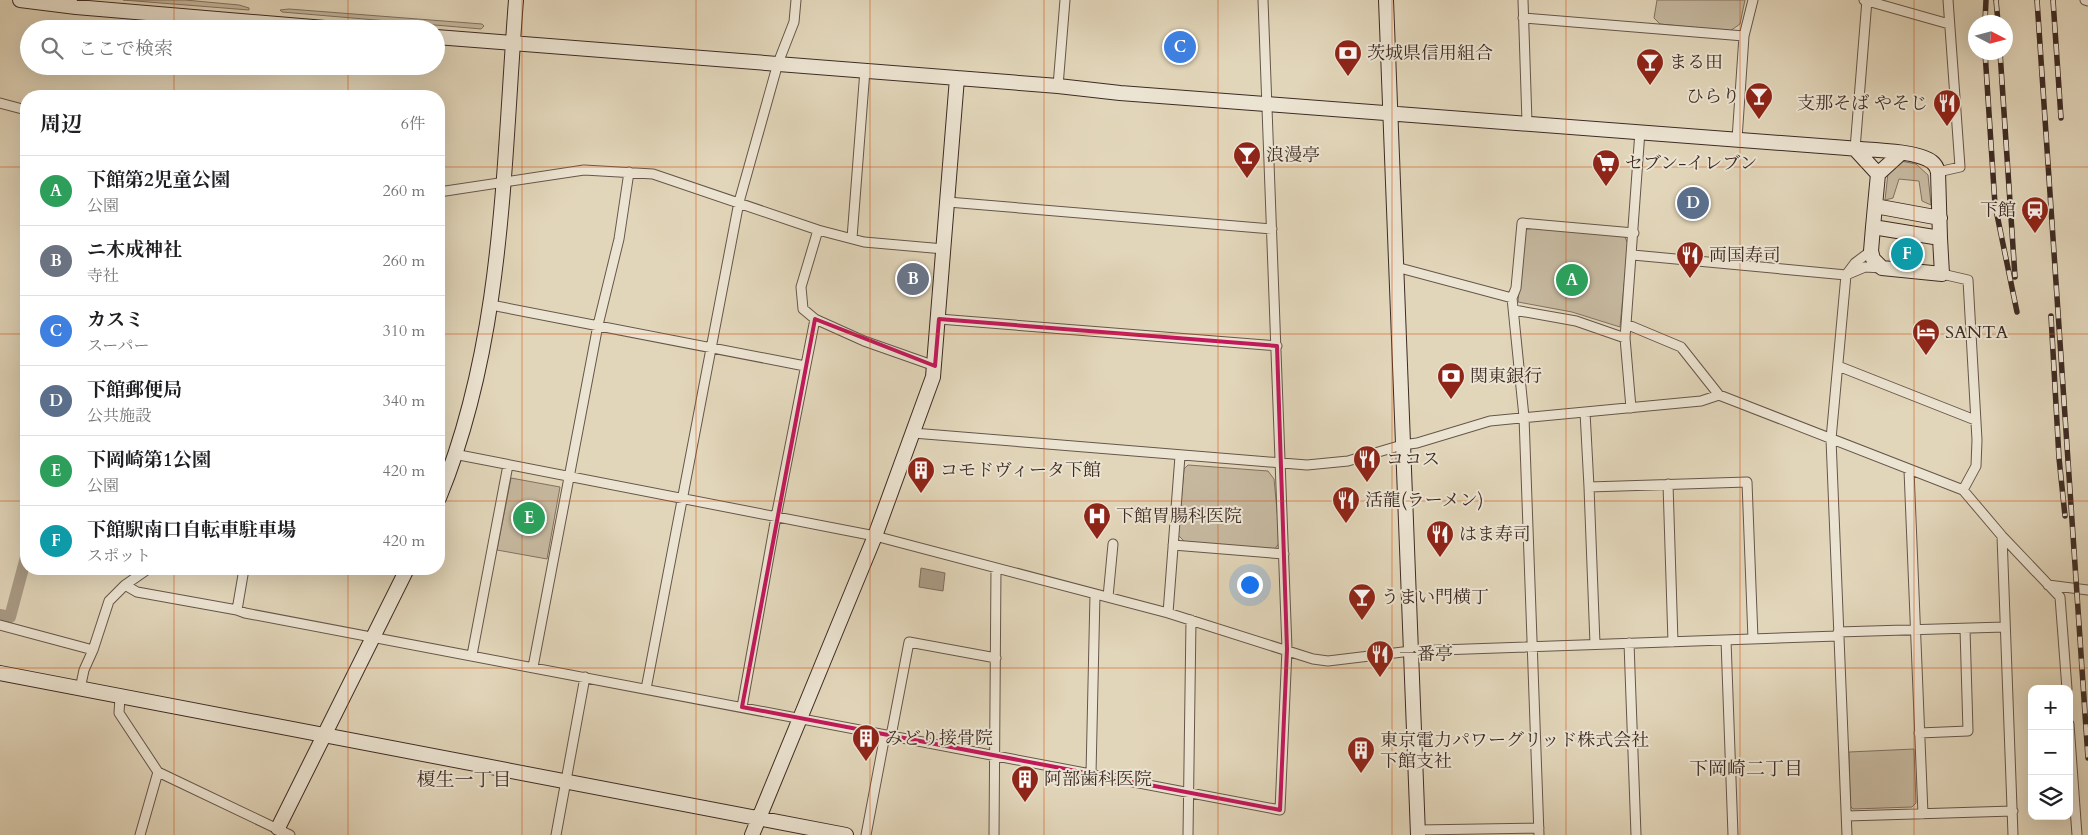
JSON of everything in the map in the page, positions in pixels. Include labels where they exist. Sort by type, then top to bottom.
[{"type":"street","points":[[20,0],[76,7],[230,20]]},
{"type":"street","points":[[445,480],[478,374],[490,305],[503,183],[516,0]]},
{"type":"street","points":[[646,689],[739,202],[778,63],[794,22],[796,0]]},
{"type":"street","points":[[1058,86],[1065,0]]},
{"type":"street","points":[[125,585],[137,592],[1280,810],[1287,650],[1263,0]]},
{"type":"street","points":[[1386,0],[1418,833],[1539,832],[1524,418],[1512,298],[1516,288],[1522,223],[1634,233]]},
{"type":"street","points":[[1523,0],[1526,122]]},
{"type":"street","points":[[1737,139],[1744,36],[1754,0]]},
{"type":"street","points":[[1878,174],[1855,149],[1866,0],[1949,24]]},
{"type":"street","points":[[1938,172],[1960,167],[1948,0]]},
{"type":"street","points":[[1523,18],[1744,36]]},
{"type":"street","points":[[445,38],[866,70],[1120,93],[1526,122],[1902,153],[1931,161],[1936,165],[1938,172],[1942,274]]},
{"type":"street","points":[[852,238],[866,70]]},
{"type":"street","points":[[752,835],[875,536],[933,378],[957,78]]},
{"type":"street","points":[[0,103],[20,108]]},
{"type":"street","points":[[1631,408],[1625,338],[1640,131]]},
{"type":"street","points":[[1882,268],[1873,259],[1871,251],[1878,174],[1902,153]]},
{"type":"street","points":[[445,191],[584,170],[653,174],[818,230],[864,242],[944,249]]},
{"type":"street","points":[[533,667],[568,476],[598,325],[619,239],[630,172]]},
{"type":"street","points":[[948,202],[1272,229]]},
{"type":"street","points":[[1875,206],[1940,218]]},
{"type":"street","points":[[1873,227],[1940,238]]},
{"type":"street","points":[[818,230],[802,286],[803,309],[816,319],[864,341],[935,366]]},
{"type":"street","points":[[1848,835],[1831,439],[1846,275],[1855,263],[1871,251]]},
{"type":"street","points":[[1632,255],[1846,275],[1865,267],[1882,268],[1942,274],[1968,280],[1977,440],[1976,466],[1963,490]]},
{"type":"street","points":[[1396,268],[1512,298]]},
{"type":"street","points":[[490,305],[805,366]]},
{"type":"street","points":[[1514,310],[1576,321],[1625,338]]},
{"type":"street","points":[[742,707],[776,517],[816,319]]},
{"type":"street","points":[[939,319],[1277,346]]},
{"type":"street","points":[[1626,324],[1681,347],[1719,395],[1963,490],[2002,536],[2060,597],[2067,685]]},
{"type":"street","points":[[1838,366],[1975,420]]},
{"type":"street","points":[[913,433],[1281,464],[1331,464],[1402,445],[1417,444],[1490,421],[1701,401],[1719,395]]},
{"type":"street","points":[[1586,412],[1596,644]]},
{"type":"street","points":[[454,454],[875,536],[1168,613],[1328,661],[1411,651],[1753,639],[2004,627]]},
{"type":"street","points":[[1168,613],[1180,456]]},
{"type":"street","points":[[472,655],[508,465]]},
{"type":"street","points":[[1909,470],[1923,814]]},
{"type":"street","points":[[1589,487],[1748,482],[1753,639]]},
{"type":"street","points":[[1668,484],[1673,642]]},
{"type":"street","points":[[2002,536],[2013,835]]},
{"type":"street","points":[[1108,597],[1112,544]]},
{"type":"street","points":[[1173,545],[1284,554]]},
{"type":"street","points":[[994,835],[996,568]]},
{"type":"street","points":[[80,689],[84,670],[93,650],[109,601],[125,585],[139,575]]},
{"type":"street","points":[[237,610],[243,575]]},
{"type":"street","points":[[120,697],[119,714],[158,772],[284,831],[324,735],[404,575]]},
{"type":"street","points":[[2048,585],[2088,590]]},
{"type":"street","points":[[1091,774],[1095,594]]},
{"type":"street","points":[[1188,835],[1191,620]]},
{"type":"street","points":[[0,625],[93,650]]},
{"type":"street","points":[[1919,733],[1968,731],[1965,629]]},
{"type":"street","points":[[1726,640],[1733,835]]},
{"type":"street","points":[[866,835],[909,642],[996,658]]},
{"type":"street","points":[[1629,643],[1636,835]]},
{"type":"street","points":[[0,673],[846,835]]},
{"type":"street","points":[[556,835],[585,677]]},
{"type":"street","points":[[2069,730],[2077,835]]},
{"type":"street","points":[[140,835],[158,772]]},
{"type":"street","points":[[1847,816],[2013,811]]},
{"type":"highlighted area","points":[[815,319],[935,366],[939,319],[1277,346],[1287,649],[1280,810],[742,707]]},
{"type":"shaded area","points":[[123,0],[185,0],[239,5],[249,8],[249,10]]},
{"type":"shaded area","points":[[1657,0],[1745,0],[1740,24],[1730,31],[1660,24],[1654,18]]},
{"type":"shaded area","points":[[289,9],[431,20],[376,20],[282,12],[280,10]]},
{"type":"shaded area","points":[[445,21],[482,24],[484,26],[481,29],[445,26]]},
{"type":"shaded area","points":[[1901,161],[1916,164],[1928,175],[1931,205],[1922,201],[1919,181],[1899,179],[1893,198],[1885,200],[1888,173]]},
{"type":"shaded area","points":[[1525,229],[1624,235],[1628,244],[1620,327],[1572,312],[1518,302]]},
{"type":"shaded area","points":[[1188,465],[1268,471],[1274,479],[1280,542],[1274,550],[1185,542],[1178,535],[1184,469]]},
{"type":"shaded area","points":[[511,478],[560,487],[547,559],[497,550]]},
{"type":"shaded area","points":[[921,568],[945,573],[943,591],[919,587]]},
{"type":"shaded area","points":[[1914,749],[1916,803],[1912,807],[1853,809],[1850,806],[1849,752]]},
{"type":"waterway","points":[[0,615],[10,617],[21,575]]},
{"type":"railway","points":[[1985,15],[1986,0]]},
{"type":"railway","points":[[1996,0],[1997,15]]},
{"type":"railway","points":[[2037,0],[2088,758]]},
{"type":"railway","points":[[2053,0],[2061,118]]},
{"type":"railway","points":[[1986,60],[1995,205],[2017,312]]},
{"type":"railway","points":[[2001,60],[2015,277]]},
{"type":"railway","points":[[2051,316],[2059,458],[2065,516]]},
{"type":"place","name":"カスミ","points":[[1180,47]]},
{"type":"place","name":"茨城県信用組合","points":[[1348,77]]},
{"type":"place","name":"まる田","points":[[1650,86]]},
{"type":"place","name":"ひらり","points":[[1759,120]]},
{"type":"place","name":"支那そば やそじ","points":[[1947,127]]},
{"type":"place","name":"浪漫亭","points":[[1247,179]]},
{"type":"place","name":"セブン-イレブン","points":[[1606,187]]},
{"type":"place","name":"下館郵便局","points":[[1693,203]]},
{"type":"place","name":"下館","points":[[2035,234]]},
{"type":"place","name":"下館駅南口自転車駐車場","points":[[1907,254]]},
{"type":"place","name":"ニ木成神社","points":[[913,279]]},
{"type":"place","name":"両国寿司","points":[[1690,279]]},
{"type":"place","name":"下館第2児童公園","points":[[1572,280]]},
{"type":"place","name":"SANTA","points":[[1926,356]]},
{"type":"place","name":"関東銀行","points":[[1451,400]]},
{"type":"place","name":"ココス","points":[[1367,483]]},
{"type":"place","name":"コモドヴィータ下館","points":[[921,494]]},
{"type":"place","name":"下岡崎第1公園","points":[[529,518]]},
{"type":"place","name":"活龍(ラーメン)","points":[[1346,524]]},
{"type":"place","name":"下館胃腸科医院","points":[[1097,540]]},
{"type":"place","name":"はま寿司","points":[[1440,558]]},
{"type":"place","name":"うまい門横丁","points":[[1362,621]]},
{"type":"place","name":"一番亭","points":[[1380,678]]},
{"type":"place","name":"みどり接骨院","points":[[866,762]]},
{"type":"place","name":"東京電力パワーグリッド株式会社 下館支社","points":[[1361,774]]},
{"type":"place","name":"阿部歯科医院","points":[[1025,803]]},
{"type":"district","name":"下岡崎二丁目","points":[[1746,768]]},
{"type":"district","name":"榎生一丁目","points":[[464,779]]}]
